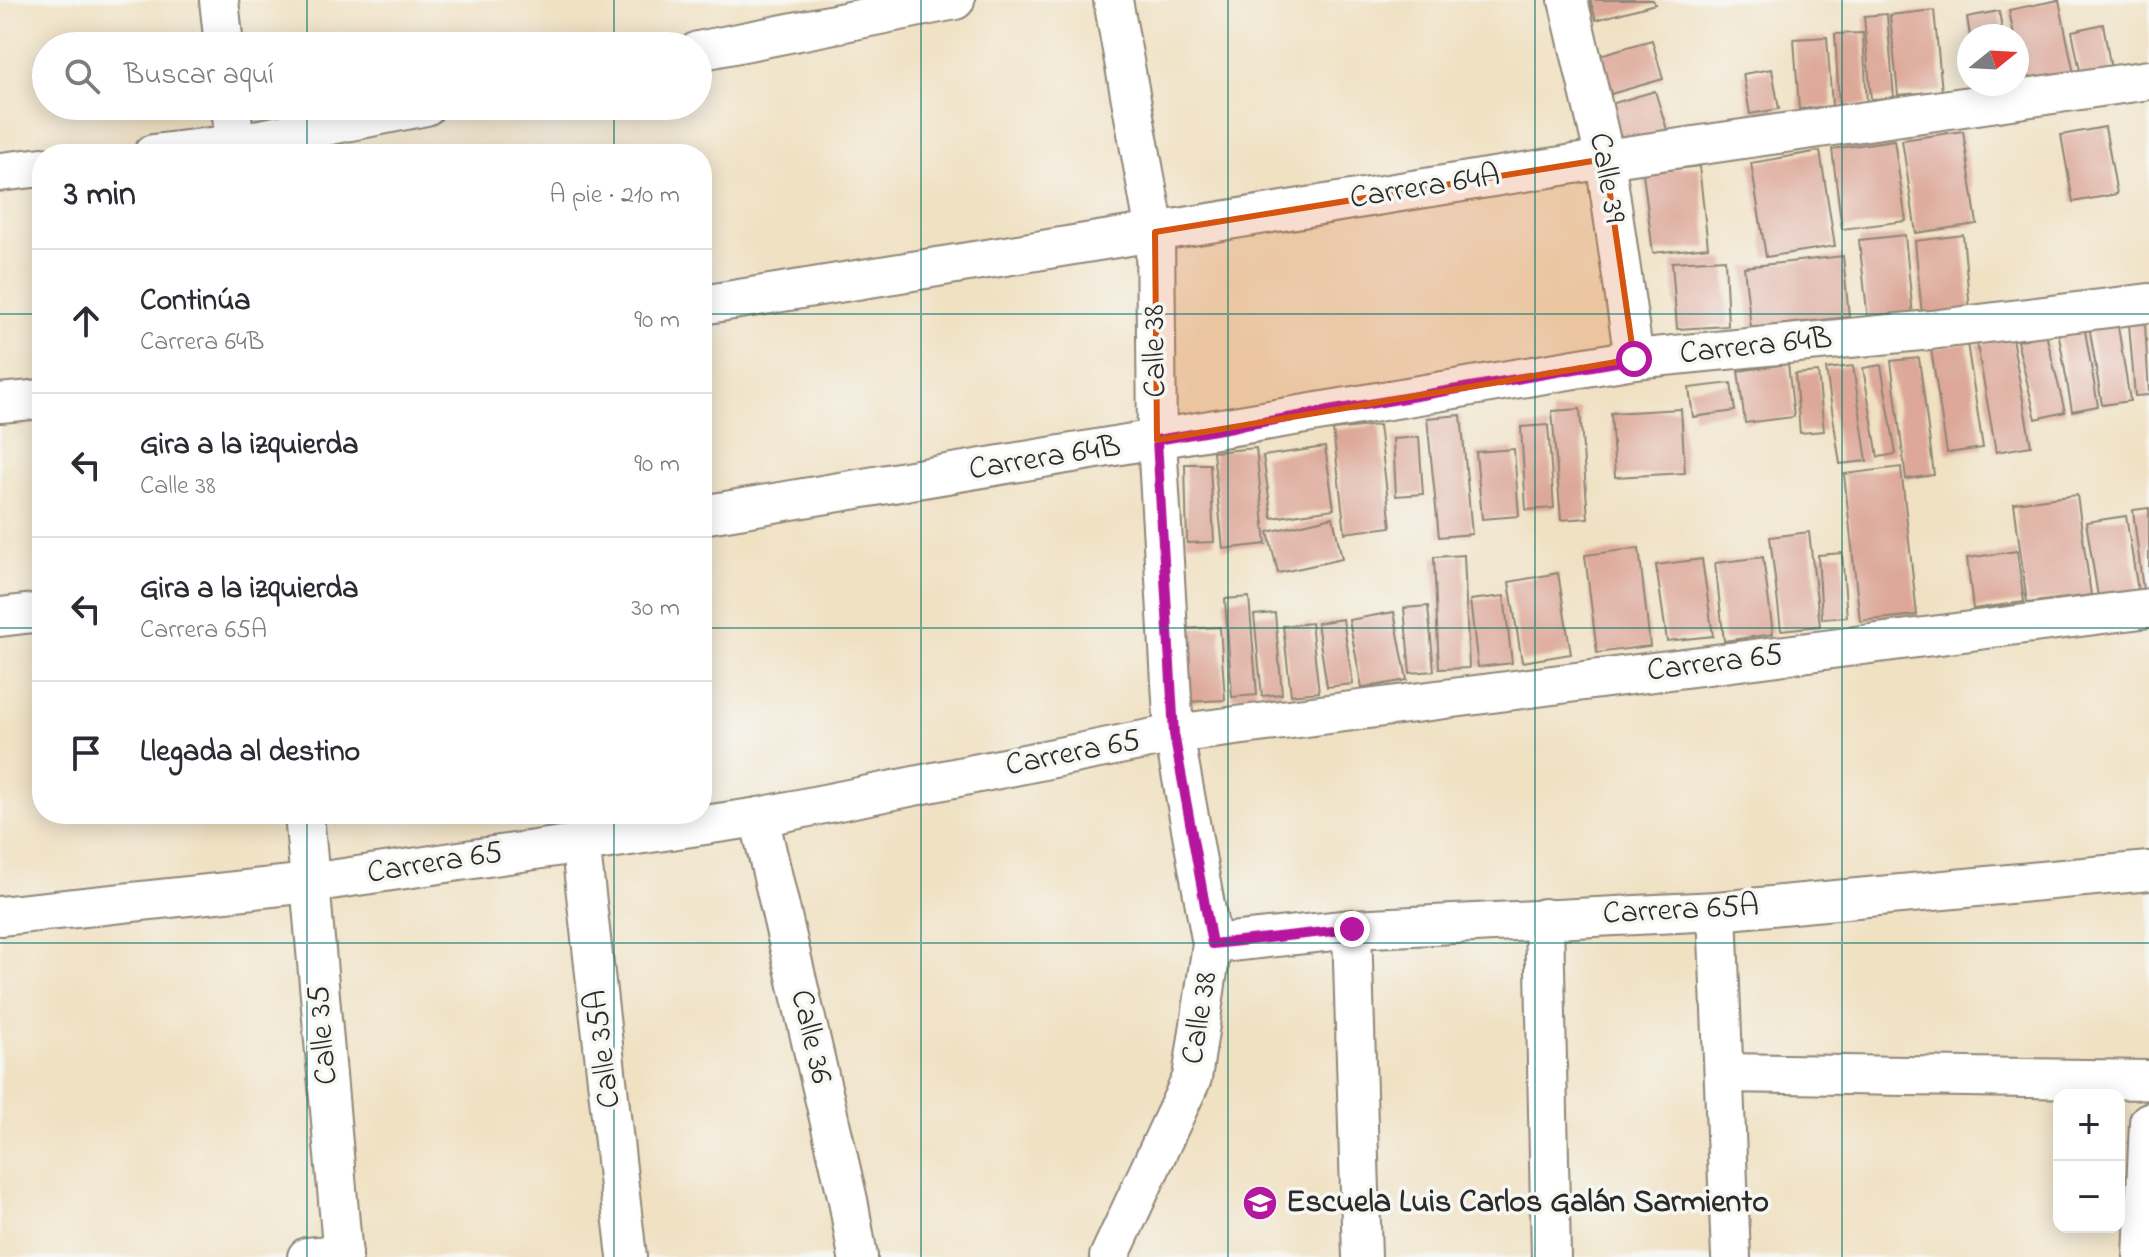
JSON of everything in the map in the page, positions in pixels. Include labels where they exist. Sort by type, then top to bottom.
[{"type":"street","points":[[219,0],[222,32]]},
{"type":"street","points":[[712,48],[955,0]]},
{"type":"street","name":"Calle 38","points":[[1109,1257],[1192,1078],[1212,944],[1174,734],[1157,440],[1155,232],[1113,0]]},
{"type":"street","name":"Calle 39","points":[[1568,0],[1605,159],[1634,359]]},
{"type":"street","name":"Carrera 64A","points":[[712,303],[1605,159],[2149,80]]},
{"type":"street","points":[[233,120],[235,144]]},
{"type":"street","points":[[258,144],[364,120]]},
{"type":"street","points":[[0,172],[32,168]]},
{"type":"street","name":"Carrera 64B","points":[[712,513],[1634,359],[1931,330],[2149,303]]},
{"type":"street","points":[[0,403],[32,400]]},
{"type":"street","name":"Carrera 65","points":[[712,823],[759,817],[1174,734],[2149,608]]},
{"type":"street","points":[[0,617],[32,613]]},
{"type":"street","name":"Calle 36","points":[[759,817],[848,1200],[858,1257]]},
{"type":"street","name":"Calle 35","points":[[305,824],[331,1256]]},
{"type":"street","name":"Carrera 65","points":[[0,916],[310,883],[707,824]]},
{"type":"street","name":"Calle 35A","points":[[580,841],[627,1257]]},
{"type":"street","name":"Carrera 65A","points":[[1212,944],[1352,929],[1717,911],[2149,871]]},
{"type":"street","points":[[1717,911],[1731,1257]]},
{"type":"street","points":[[1544,918],[1551,1257]]},
{"type":"street","points":[[1352,929],[1362,1257]]},
{"type":"street","points":[[1725,1073],[2149,1080]]},
{"type":"street","points":[[2143,1257],[2149,1122]]},
{"type":"highlighted area","points":[[1605,159],[1634,359],[1157,440],[1155,232]]},
{"type":"building","points":[[1590,0],[1653,0],[1655,4],[1596,20]]},
{"type":"building","points":[[2059,0],[2074,74],[2029,83],[2029,24],[2012,24],[2009,10]]},
{"type":"building","points":[[1934,10],[1942,91],[1898,95],[1890,15]]},
{"type":"building","points":[[1999,11],[2001,24],[1968,24],[1967,17]]},
{"type":"building","points":[[1887,14],[1894,98],[1871,99],[1864,16]]},
{"type":"building","points":[[2103,24],[2112,75],[2082,81],[2072,31]]},
{"type":"building","points":[[1863,33],[1867,105],[1839,106],[1835,34]]},
{"type":"building","points":[[1827,37],[1832,106],[1799,109],[1794,39]]},
{"type":"building","points":[[1652,40],[1663,79],[1611,94],[1600,55]]},
{"type":"building","points":[[1772,69],[1779,109],[1750,114],[1743,74]]},
{"type":"building","points":[[1655,91],[1669,136],[1624,149],[1611,104]]},
{"type":"building","points":[[2105,127],[2117,194],[2073,202],[2061,135]]},
{"type":"building","points":[[1963,131],[1977,224],[1916,233],[1902,140]]},
{"type":"building","points":[[1894,140],[1906,221],[1842,229],[1832,149]]},
{"type":"building","points":[[1820,151],[1835,246],[1766,257],[1751,163]]},
{"type":"building","points":[[1699,166],[1708,247],[1653,253],[1643,173]]},
{"type":"building","points":[[1905,235],[1913,316],[1868,320],[1859,240]]},
{"type":"building","points":[[1963,235],[1970,310],[1922,315],[1915,241]]},
{"type":"building","points":[[1843,256],[1849,317],[1751,328],[1744,267]]},
{"type":"building","points":[[1725,259],[1728,326],[1677,329],[1672,262]]},
{"type":"building","points":[[2117,320],[2130,401],[2102,405],[2089,325]]},
{"type":"building","points":[[2145,323],[2149,395],[2135,396],[2129,324]]},
{"type":"building","points":[[2084,325],[2098,406],[2072,411],[2058,330]]},
{"type":"building","points":[[2046,334],[2065,412],[2036,419],[2017,341]]},
{"type":"building","points":[[2012,338],[2031,446],[1996,452],[1977,344]]},
{"type":"building","points":[[1967,343],[1983,448],[1947,453],[1931,349]]},
{"type":"building","points":[[1919,358],[1934,475],[1906,479],[1891,361]]},
{"type":"building","points":[[1788,364],[1794,417],[1745,423],[1738,371]]},
{"type":"building","points":[[1881,365],[1896,454],[1878,457],[1863,368]]},
{"type":"building","points":[[1853,366],[1867,461],[1840,464],[1826,369]]},
{"type":"building","points":[[1818,372],[1824,431],[1800,433],[1795,374]]},
{"type":"building","points":[[1731,383],[1735,411],[1693,417],[1689,388]]},
{"type":"building","points":[[1580,409],[1588,518],[1561,520],[1552,411]]},
{"type":"building","points":[[1681,409],[1685,473],[1615,477],[1611,413]]},
{"type":"building","points":[[1461,415],[1472,534],[1439,537],[1427,418]]},
{"type":"building","points":[[1379,425],[1391,527],[1345,533],[1333,430]]},
{"type":"building","points":[[1548,425],[1554,508],[1526,510],[1521,427]]},
{"type":"building","points":[[1419,437],[1423,494],[1396,496],[1393,439]]},
{"type":"building","points":[[1325,447],[1334,509],[1272,518],[1263,456]]},
{"type":"building","points":[[1256,448],[1266,544],[1223,549],[1213,452]]},
{"type":"building","points":[[1514,449],[1519,516],[1482,519],[1476,452]]},
{"type":"building","points":[[1185,464],[1210,464],[1214,542],[1187,543]]},
{"type":"building","points":[[1901,467],[1917,615],[1860,621],[1844,474]]},
{"type":"building","points":[[2077,495],[2091,595],[2027,603],[2014,503]]},
{"type":"building","points":[[2149,508],[2149,589],[2143,590],[2133,510]]},
{"type":"building","points":[[2126,516],[2138,591],[2098,597],[2086,522]]},
{"type":"building","points":[[1333,517],[1342,559],[1278,573],[1268,532]]},
{"type":"building","points":[[1809,532],[1820,626],[1781,630],[1770,537]]},
{"type":"building","points":[[1639,548],[1650,646],[1597,653],[1585,555]]},
{"type":"building","points":[[2017,551],[2024,602],[1973,609],[1967,558]]},
{"type":"building","points":[[1842,553],[1847,617],[1822,619],[1818,555]]},
{"type":"building","points":[[1464,555],[1469,668],[1439,669],[1434,557]]},
{"type":"building","points":[[1763,557],[1773,634],[1724,641],[1715,563]]},
{"type":"building","points":[[1702,559],[1713,636],[1667,641],[1656,565]]},
{"type":"building","points":[[1558,573],[1571,654],[1522,662],[1509,582]]},
{"type":"building","points":[[1504,596],[1512,663],[1478,667],[1470,600]]},
{"type":"building","points":[[1249,597],[1257,695],[1232,697],[1225,599]]},
{"type":"building","points":[[1428,606],[1434,671],[1410,673],[1404,608]]},
{"type":"building","points":[[1394,612],[1407,680],[1362,688],[1349,620]]},
{"type":"building","points":[[1275,613],[1282,694],[1262,696],[1254,615]]},
{"type":"building","points":[[1343,619],[1353,684],[1327,687],[1317,623]]},
{"type":"building","points":[[1311,623],[1319,692],[1291,695],[1283,626]]},
{"type":"building","points":[[1220,627],[1225,700],[1187,702],[1182,629]]},
{"type":"place","name":"Escuela Luis Carlos Galán Sarmiento","points":[[1260,1203]]},
{"type":"route","points":[[1352,929],[1212,944],[1174,734],[1157,440],[1634,359]]}]
